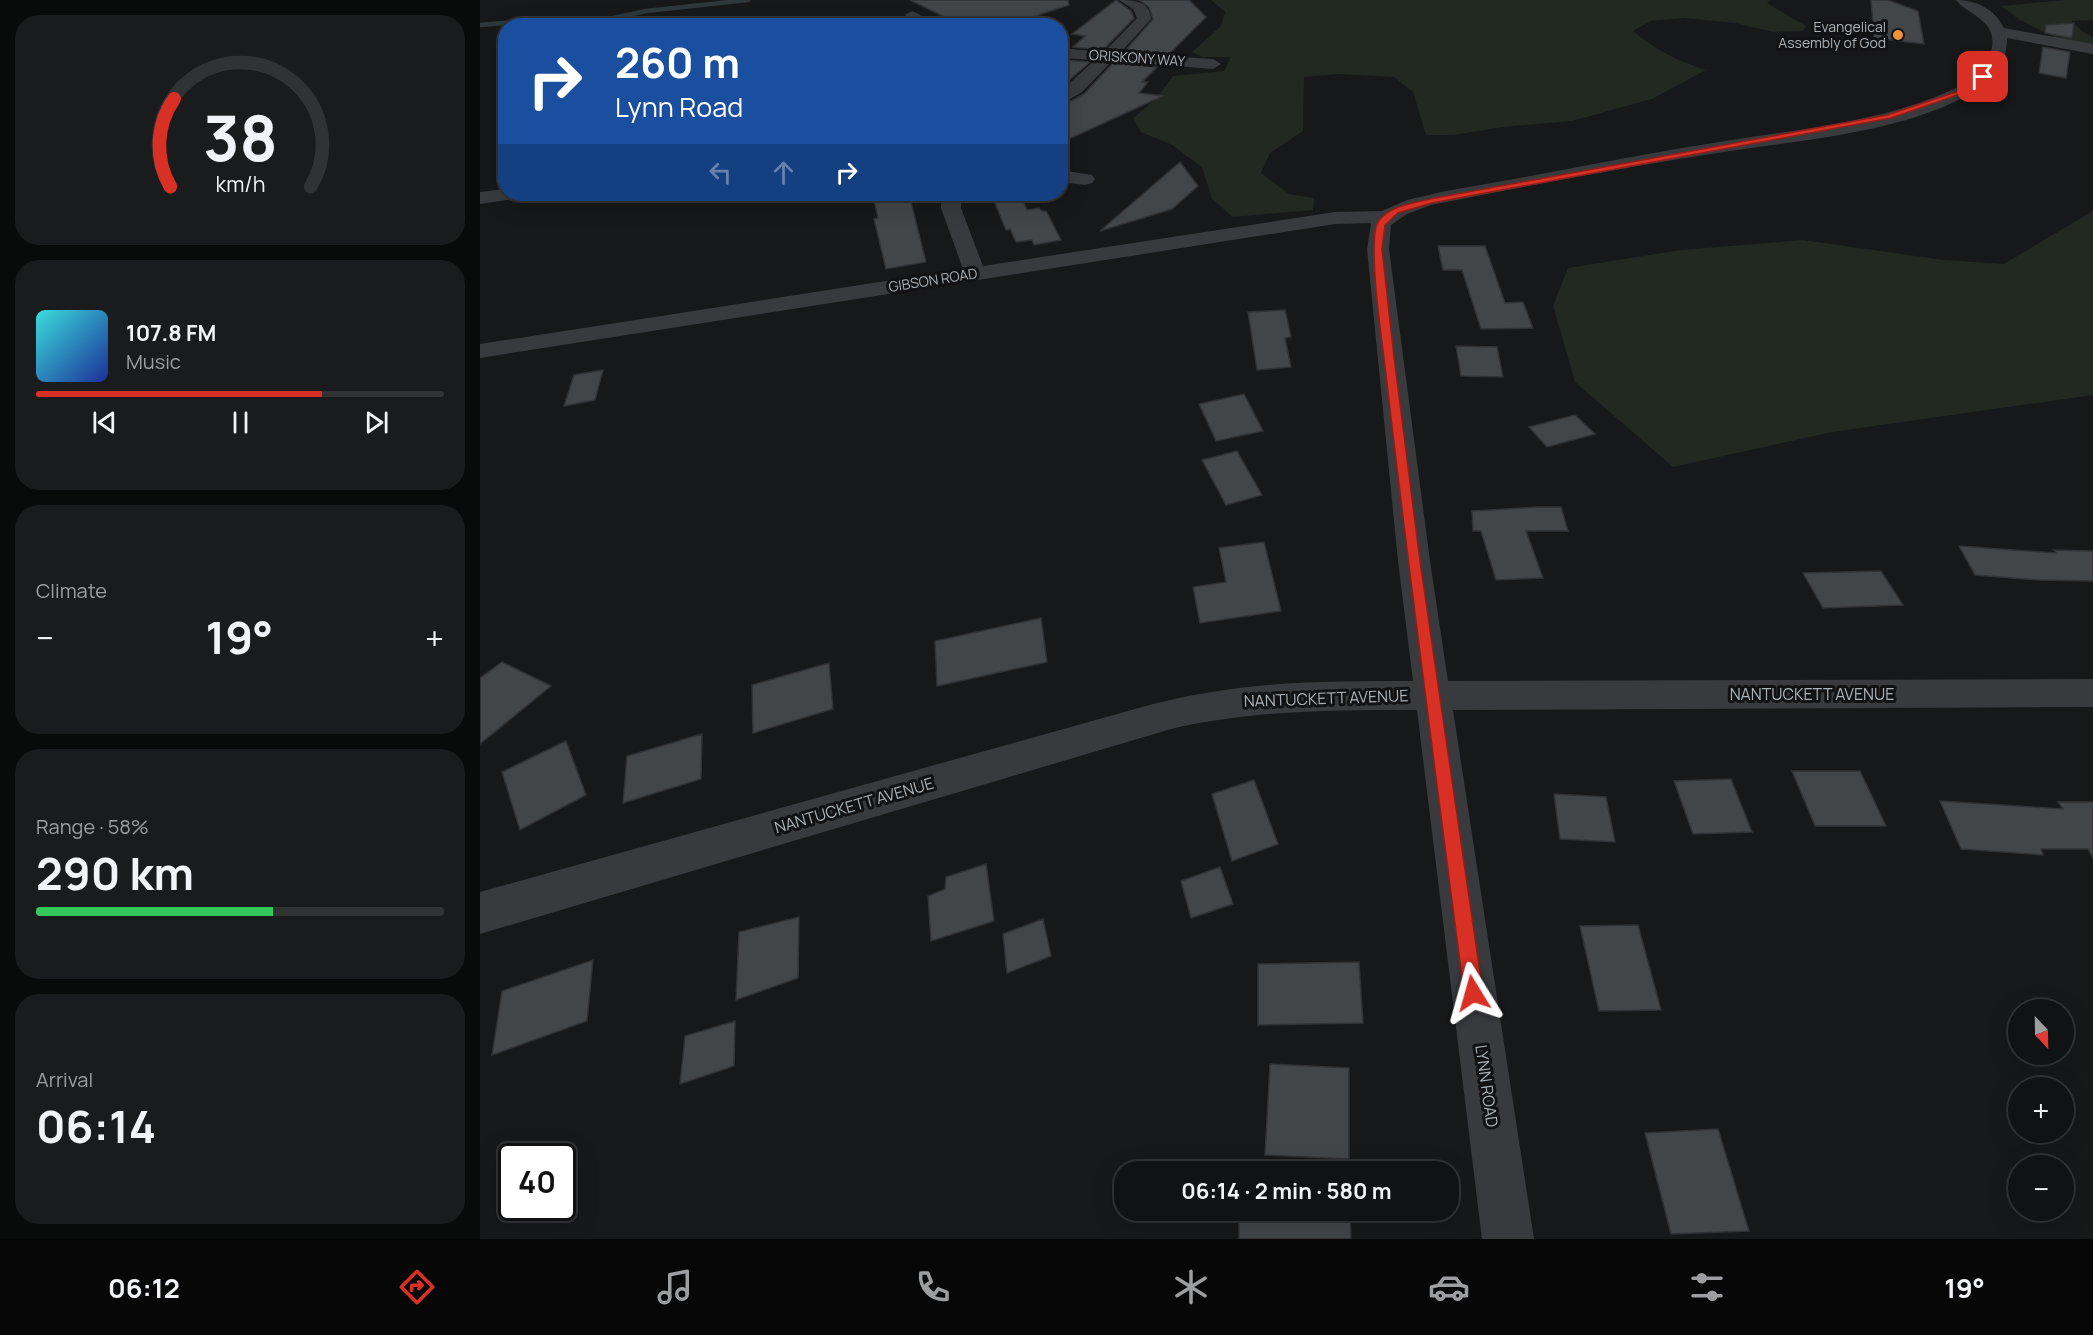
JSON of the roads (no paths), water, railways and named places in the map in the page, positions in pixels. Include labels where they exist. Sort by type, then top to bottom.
[{"type":"street","points":[[1068,94],[1144,19],[1144,14],[1138,6],[1126,0]]},
{"type":"street","points":[[1386,217],[1402,209],[1430,201],[1637,161],[1833,128],[1897,114],[1941,100],[1976,83],[1989,70],[1997,57],[2000,32],[1987,15],[1963,0]]},
{"type":"street","points":[[912,15],[917,18]]},
{"type":"street","points":[[2000,32],[2093,49]]},
{"type":"street","name":"ORISKONY WAY","points":[[1068,54],[1214,64]]},
{"type":"street","points":[[1068,177],[1085,179]]},
{"type":"street","points":[[480,198],[498,196]]},
{"type":"street","points":[[951,201],[951,208],[975,273]]},
{"type":"street","name":"GIBSON ROAD","points":[[480,351],[1335,218],[1386,217]]},
{"type":"street","name":"LYNN ROAD","points":[[1386,217],[1381,224],[1378,249],[1412,549],[1508,1239]]},
{"type":"street","name":"NANTUCKETT AVENUE","points":[[480,913],[1201,706],[1249,699],[1298,696],[1433,695],[2093,693]]},
{"type":"waterway","points":[[613,18],[646,11],[748,0]]},
{"type":"waterway","points":[[480,25],[498,24]]},
{"type":"place","name":"Evangelical Assembly of God","points":[[1898,35]]}]
